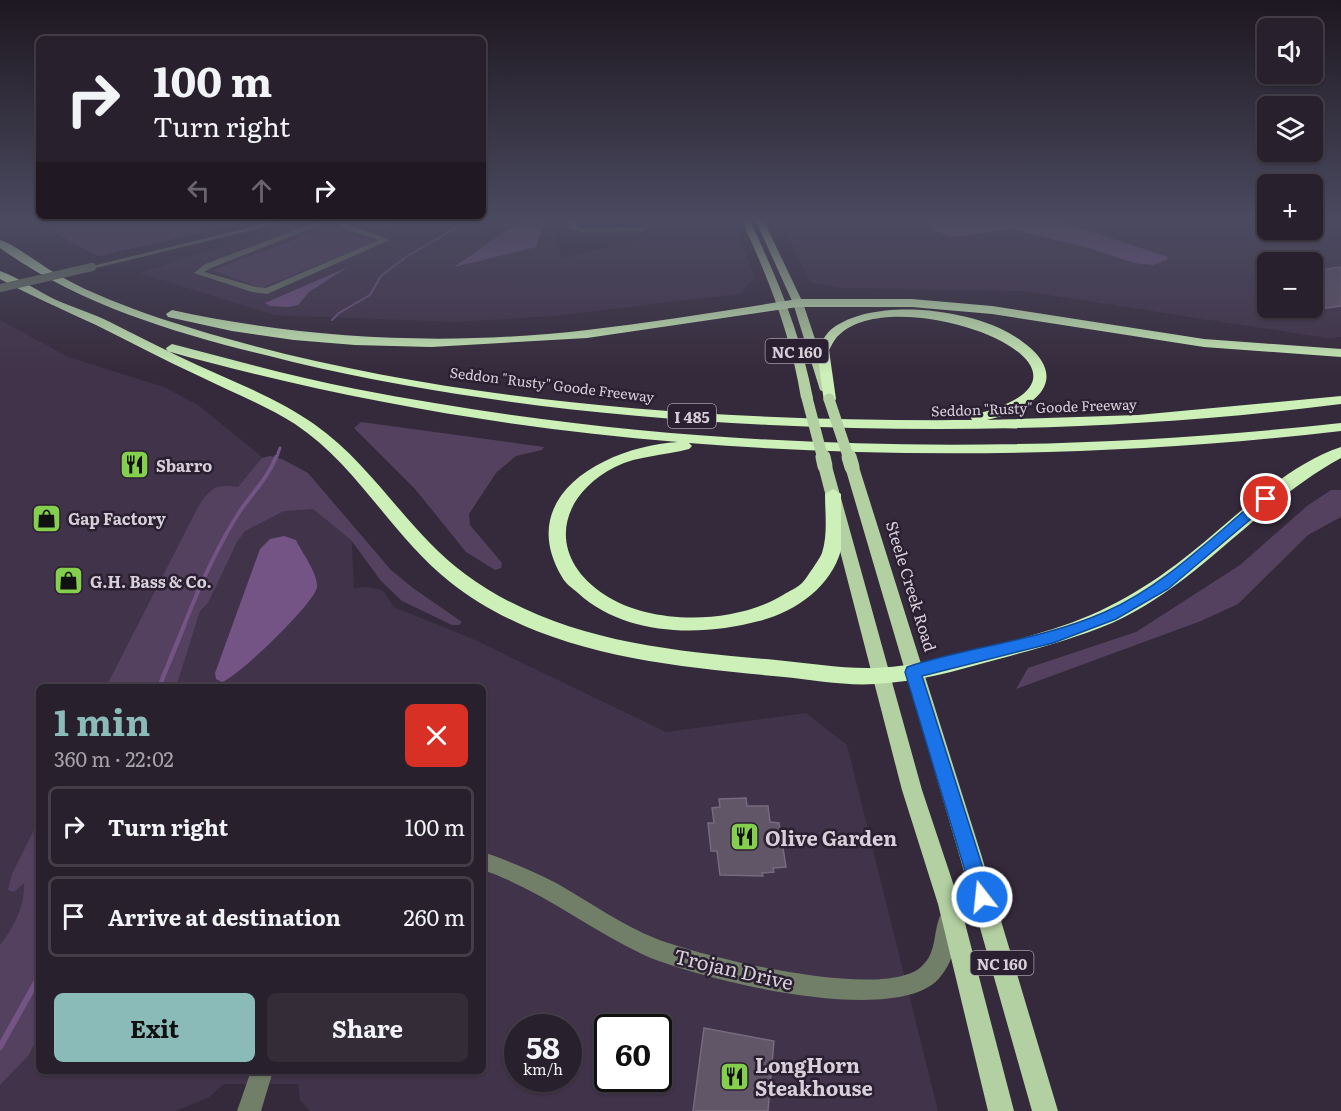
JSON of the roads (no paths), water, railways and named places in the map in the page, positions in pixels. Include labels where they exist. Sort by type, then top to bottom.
[{"type":"highway","name":"Seddon \"Rusty\" Goode Freeway","points":[[43,271],[78,289],[129,310],[192,332],[292,358],[404,381],[534,400],[641,412],[755,420],[922,426],[1027,426],[1222,414],[1341,400]]},
{"type":"highway","points":[[50,271],[118,298],[174,315],[255,331],[355,341],[442,343],[553,338],[798,303],[948,305],[1204,343],[1341,353]]},
{"type":"highway","name":"I 485","points":[[0,274],[47,300],[99,322],[150,341],[246,369],[384,399],[504,418],[610,431],[789,447],[962,451],[1188,443],[1341,427]]},
{"type":"highway","points":[[755,420],[978,418],[1003,413],[1023,404],[1038,388],[1040,375],[1036,363],[1025,351],[988,329],[944,317],[885,315],[845,326],[825,343],[822,359],[829,399]]},
{"type":"highway","points":[[99,322],[250,394],[313,431],[348,463],[442,565],[477,592],[525,618],[590,642],[680,660],[881,676],[913,672],[1053,637],[1111,616],[1138,602],[1184,570],[1278,489],[1311,467],[1341,452]]},
{"type":"highway","points":[[789,447],[676,447],[642,452],[602,468],[577,487],[562,509],[556,534],[562,562],[573,578],[587,591],[619,610],[641,618],[688,625],[730,623],[752,619],[788,604],[817,581],[825,567],[833,540],[833,494]]},
{"type":"main road","name":"NC 160","points":[[769,271],[802,366],[807,398],[881,676],[912,790],[949,904],[1001,1111]]},
{"type":"main road","name":"Steele Creek Road","points":[[783,271],[798,303],[852,467],[970,854],[1044,1111]]},
{"type":"street","points":[[0,288],[75,271]]},
{"type":"street","points":[[201,271],[198,273],[255,290],[267,291],[314,271]]},
{"type":"street","name":"Trojan Drive","points":[[486,862],[513,871],[650,947],[678,957],[723,970],[783,982],[860,989],[910,986],[923,979],[941,957],[946,942],[949,904]]},
{"type":"street","points":[[249,1111],[261,1074]]},
{"type":"waterway","points":[[332,320],[339,313],[370,295],[381,276],[388,271]]},
{"type":"waterway","points":[[276,459],[280,448]]},
{"type":"waterway","points":[[183,628],[223,539],[240,511],[269,472],[276,457]]},
{"type":"waterway","points":[[160,684],[184,626]]},
{"type":"waterway","points":[[0,1047],[36,982]]},
{"type":"place","name":"Sbarro","points":[[135,465]]},
{"type":"place","name":"Gap Factory","points":[[47,518]]},
{"type":"place","name":"G.H. Bass & Co.","points":[[69,581]]},
{"type":"place","name":"Olive Garden","points":[[744,837]]},
{"type":"place","name":"LongHorn Steakhouse","points":[[734,1076]]}]
